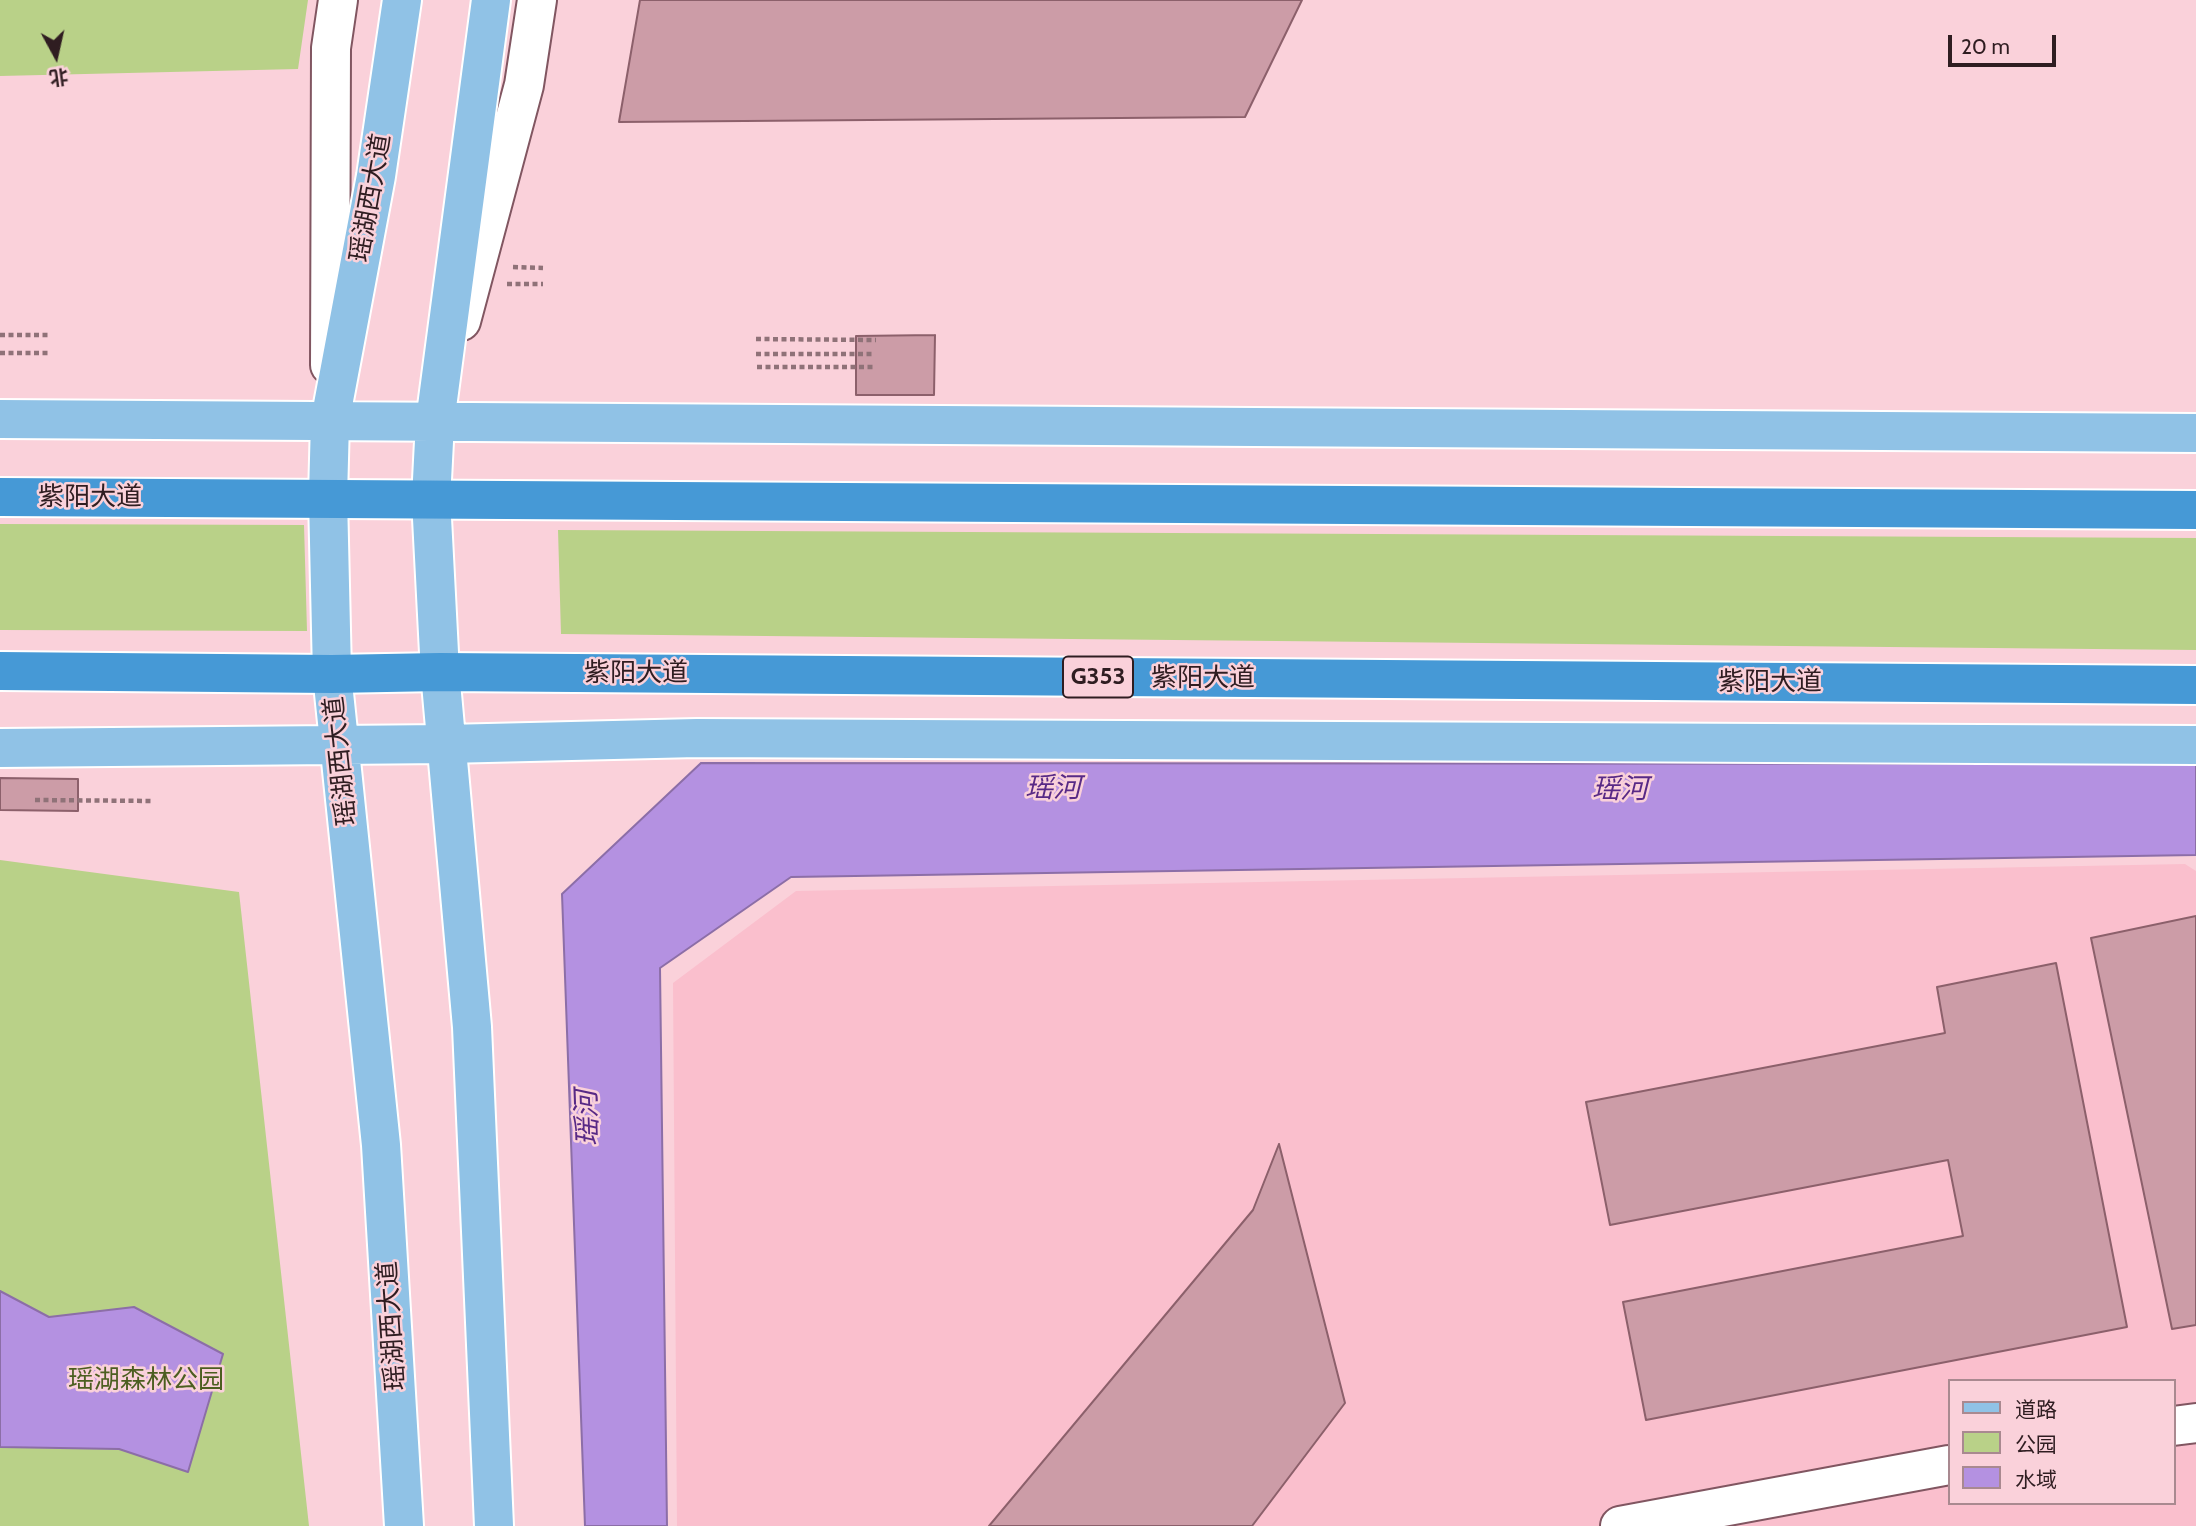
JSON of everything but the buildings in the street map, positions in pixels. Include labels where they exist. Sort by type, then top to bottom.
[{"type":"highway","name":"紫阳大道","points":[[0,497],[2196,510]]},
{"type":"highway","name":"紫阳大道","points":[[0,671],[2196,685]]},
{"type":"main road","name":"瑶湖西大道","points":[[401,0],[376,176],[330,421],[328,497],[332,674],[380,1144],[404,1526]]},
{"type":"main road","points":[[491,0],[435,422],[432,499],[440,672],[472,1027],[494,1526]]},
{"type":"main road","points":[[0,419],[2196,433]]},
{"type":"main road","points":[[0,748],[446,744],[697,738],[2196,745]]},
{"type":"street","points":[[330,421],[331,48],[338,0]]},
{"type":"street","points":[[435,422],[524,85],[537,0]]},
{"type":"street","points":[[2175,1426],[2196,1423]]},
{"type":"street","points":[[1620,1526],[1770,1512],[1948,1465]]},
{"type":"path","points":[[0,335],[48,335]]},
{"type":"path","points":[[757,339],[876,340]]},
{"type":"path","points":[[0,353],[48,353]]},
{"type":"path","points":[[756,354],[876,354]]},
{"type":"path","points":[[757,367],[876,367]]},
{"type":"path","points":[[35,800],[152,801]]},
{"type":"shaded area","points":[[2185,864],[2196,871],[2196,1526],[677,1526],[673,983],[796,891]]},
{"type":"green space","points":[[0,0],[308,0],[298,69],[0,76]]},
{"type":"green space","points":[[0,524],[304,525],[307,631],[0,630]]},
{"type":"green space","points":[[558,530],[2196,538],[2196,650],[561,634]]},
{"type":"green space","name":"瑶湖森林公园","points":[[0,860],[239,892],[309,1526],[0,1526]]},
{"type":"water","name":"瑶河","points":[[701,763],[2196,764],[2196,855],[791,877],[660,968],[667,1526],[585,1526],[562,894]]},
{"type":"water","points":[[0,1291],[49,1317],[134,1307],[223,1354],[188,1472],[119,1449],[0,1447]]}]
